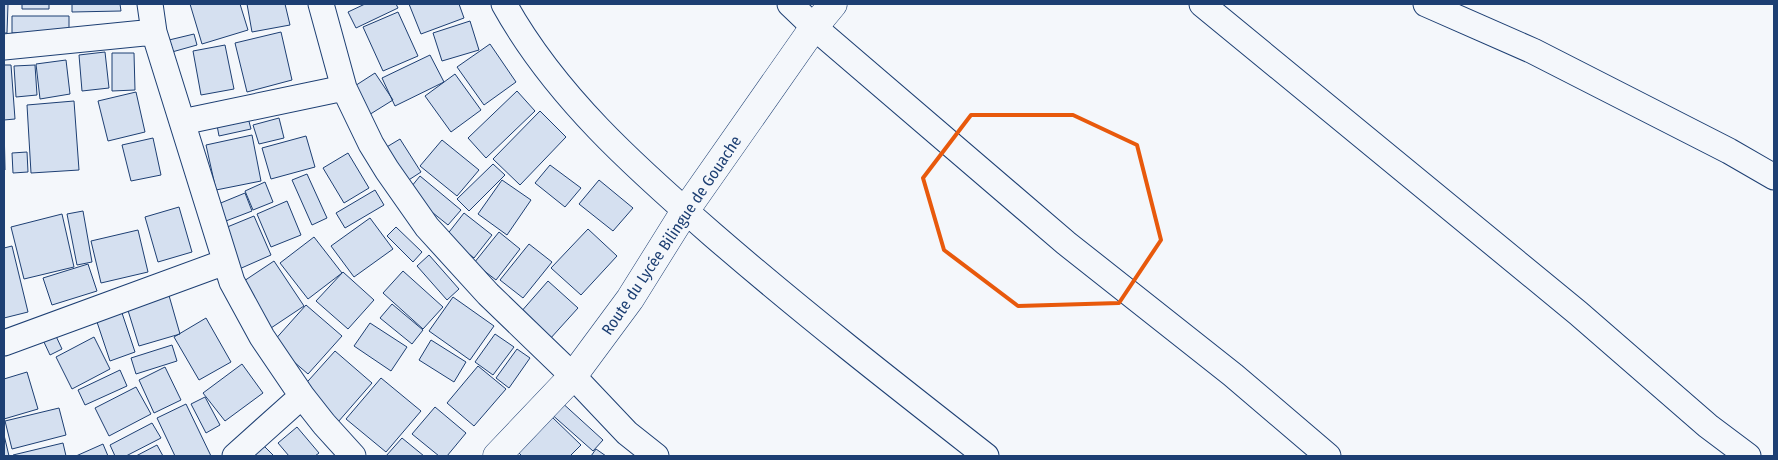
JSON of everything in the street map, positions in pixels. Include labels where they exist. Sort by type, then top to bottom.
[{"type":"street","points":[[150,4],[154,32],[232,282],[262,337],[302,396],[353,456]]},
{"type":"street","points":[[321,4],[344,88],[371,144],[427,227],[488,294],[573,376],[627,433],[656,456]]},
{"type":"street","points":[[504,4],[562,89],[590,122],[685,211],[768,283],[986,456]]},
{"type":"street","points":[[790,4],[814,27],[1066,243],[1233,375],[1328,456]]},
{"type":"street","name":"Route du Lycée Bilingue de Gouache","points":[[497,456],[573,376],[630,299],[685,211],[814,27],[834,4]]},
{"type":"street","points":[[1202,4],[1578,314],[1708,426],[1748,456]]},
{"type":"street","points":[[1426,4],[1533,51],[1729,150],[1774,177]]},
{"type":"street","points":[[4,47],[154,32]]},
{"type":"street","points":[[182,122],[344,88]]},
{"type":"street","points":[[4,340],[225,262]]},
{"type":"street","points":[[235,456],[302,396]]},
{"type":"highlighted area","points":[[971,115],[1073,115],[1137,145],[1161,240],[1119,303],[1018,306],[944,250],[923,178]]},
{"type":"building","points":[[4,4],[8,4],[7,33],[4,33]]},
{"type":"building","points":[[22,4],[49,4],[49,9],[22,9]]},
{"type":"building","points":[[72,4],[120,4],[121,11],[72,12]]},
{"type":"building","points":[[190,4],[240,4],[248,30],[202,44]]},
{"type":"building","points":[[247,4],[285,4],[290,25],[252,32]]},
{"type":"building","points":[[365,4],[396,4],[398,8],[356,28],[348,12]]},
{"type":"building","points":[[409,4],[459,4],[464,18],[421,34]]},
{"type":"building","points":[[398,12],[418,56],[383,71],[363,27]]},
{"type":"building","points":[[12,16],[69,16],[69,32],[12,33]]},
{"type":"building","points":[[470,21],[479,50],[442,61],[433,33]]},
{"type":"building","points":[[281,32],[292,80],[247,92],[235,43]]},
{"type":"building","points":[[194,34],[197,45],[172,52],[169,40]]},
{"type":"building","points":[[490,44],[516,82],[484,105],[457,67]]},
{"type":"building","points":[[225,45],[234,89],[201,95],[193,51]]},
{"type":"building","points":[[105,52],[109,88],[82,91],[79,55]]},
{"type":"building","points":[[112,53],[134,53],[135,90],[112,91]]},
{"type":"building","points":[[430,55],[444,82],[395,106],[382,78]]},
{"type":"building","points":[[66,60],[70,94],[40,99],[36,64]]},
{"type":"building","points":[[4,65],[11,65],[15,119],[4,120]]},
{"type":"building","points":[[35,65],[37,95],[16,97],[14,66]]},
{"type":"building","points":[[375,73],[393,100],[364,118],[347,91]]},
{"type":"building","points":[[455,74],[481,110],[451,132],[425,96]]},
{"type":"building","points":[[517,91],[535,111],[486,158],[468,138]]},
{"type":"building","points":[[136,92],[145,132],[108,141],[98,101]]},
{"type":"building","points":[[74,101],[79,170],[31,173],[27,105]]},
{"type":"building","points":[[540,111],[566,137],[520,185],[493,159]]},
{"type":"building","points":[[247,114],[251,129],[219,136],[216,120]]},
{"type":"building","points":[[279,118],[284,138],[259,144],[253,125]]},
{"type":"building","points":[[4,122],[5,170],[4,170]]},
{"type":"building","points":[[252,135],[261,181],[216,190],[206,145]]},
{"type":"building","points":[[306,136],[315,167],[271,179],[262,148]]},
{"type":"building","points":[[153,138],[161,175],[131,181],[122,145]]},
{"type":"building","points":[[400,139],[421,172],[401,185],[380,151]]},
{"type":"building","points":[[442,140],[479,170],[457,196],[420,166]]},
{"type":"building","points":[[27,152],[28,172],[13,173],[12,153]]},
{"type":"building","points":[[348,153],[369,188],[344,203],[323,168]]},
{"type":"building","points":[[493,164],[505,175],[469,211],[457,199]]},
{"type":"building","points":[[550,165],[581,188],[565,207],[535,183]]},
{"type":"building","points":[[307,174],[327,218],[312,225],[292,180]]},
{"type":"building","points":[[420,176],[461,210],[448,225],[407,192]]},
{"type":"building","points":[[502,180],[531,200],[507,235],[478,214]]},
{"type":"building","points":[[599,180],[633,208],[613,231],[579,204]]},
{"type":"building","points":[[265,182],[273,202],[253,210],[245,191]]},
{"type":"building","points":[[375,190],[384,205],[345,228],[336,213]]},
{"type":"building","points":[[245,193],[252,211],[218,224],[211,207]]},
{"type":"building","points":[[287,201],[301,235],[271,247],[257,214]]},
{"type":"building","points":[[179,207],[192,252],[158,262],[145,217]]},
{"type":"building","points":[[83,211],[92,262],[77,265],[67,214]]},
{"type":"building","points":[[464,213],[492,235],[474,258],[446,236]]},
{"type":"building","points":[[62,214],[74,267],[24,279],[11,227]]},
{"type":"building","points":[[254,216],[271,255],[237,270],[220,230]]},
{"type":"building","points":[[370,218],[393,249],[354,277],[331,246]]},
{"type":"building","points":[[396,227],[422,252],[413,262],[387,236]]},
{"type":"building","points":[[588,229],[617,256],[581,295],[551,268]]},
{"type":"building","points":[[138,230],[148,272],[101,283],[91,241]]},
{"type":"building","points":[[499,232],[520,249],[496,280],[474,263]]},
{"type":"building","points":[[314,237],[342,273],[308,299],[280,263]]},
{"type":"building","points":[[529,244],[552,262],[523,298],[500,280]]},
{"type":"building","points":[[12,246],[28,312],[4,318],[4,248]]},
{"type":"building","points":[[429,255],[459,289],[447,300],[417,266]]},
{"type":"building","points":[[274,261],[304,306],[265,332],[235,287]]},
{"type":"building","points":[[88,264],[97,291],[52,305],[43,278]]},
{"type":"building","points":[[403,271],[443,307],[423,329],[383,293]]},
{"type":"building","points":[[343,272],[374,300],[348,329],[316,301]]},
{"type":"building","points":[[548,281],[578,308],[549,340],[520,313]]},
{"type":"building","points":[[168,292],[180,334],[139,346],[126,304]]},
{"type":"building","points":[[453,297],[494,326],[470,360],[429,331]]},
{"type":"building","points":[[392,304],[423,330],[412,344],[380,318]]},
{"type":"building","points":[[306,305],[342,336],[308,374],[272,343]]},
{"type":"building","points":[[120,307],[135,352],[110,361],[95,316]]},
{"type":"building","points":[[206,318],[231,362],[199,380],[174,337]]},
{"type":"building","points":[[370,323],[407,347],[391,371],[354,346]]},
{"type":"building","points":[[55,334],[62,349],[50,355],[43,340]]},
{"type":"building","points":[[495,334],[514,347],[493,375],[475,362]]},
{"type":"building","points":[[94,337],[110,369],[72,389],[56,357]]},
{"type":"building","points":[[431,340],[466,362],[454,382],[419,360]]},
{"type":"building","points":[[172,345],[177,361],[136,374],[131,358]]},
{"type":"building","points":[[517,349],[530,358],[509,388],[496,378]]},
{"type":"building","points":[[335,351],[372,383],[338,422],[300,390]]},
{"type":"building","points":[[242,364],[263,393],[225,421],[203,393]]},
{"type":"building","points":[[478,366],[506,389],[474,426],[447,403]]},
{"type":"building","points":[[165,367],[181,400],[154,413],[139,380]]},
{"type":"building","points":[[120,370],[127,386],[85,405],[78,390]]},
{"type":"building","points":[[27,372],[38,409],[4,419],[4,379]]},
{"type":"building","points":[[381,378],[421,411],[386,452],[346,419]]},
{"type":"building","points":[[136,387],[151,414],[109,436],[95,408]]},
{"type":"building","points":[[205,397],[220,425],[206,433],[191,404]]},
{"type":"building","points":[[559,400],[603,440],[593,451],[549,412]]},
{"type":"building","points":[[186,404],[211,456],[175,456],[157,418]]},
{"type":"building","points":[[435,407],[466,433],[447,456],[439,456],[412,434]]},
{"type":"building","points":[[59,408],[66,435],[12,449],[5,421]]},
{"type":"building","points":[[552,417],[581,445],[570,456],[522,456],[518,452]]},
{"type":"building","points":[[152,423],[161,438],[126,456],[115,456],[110,445]]},
{"type":"building","points":[[297,427],[319,453],[315,456],[289,456],[278,443]]},
{"type":"building","points":[[4,435],[9,456],[4,456]]},
{"type":"building","points":[[402,438],[424,456],[386,456]]},
{"type":"building","points":[[259,441],[274,456],[243,456]]},
{"type":"building","points":[[63,443],[66,456],[13,456],[13,455]]},
{"type":"building","points":[[103,444],[108,456],[76,456]]},
{"type":"building","points":[[157,445],[163,456],[136,456]]},
{"type":"building","points":[[596,449],[606,456],[591,456]]}]
